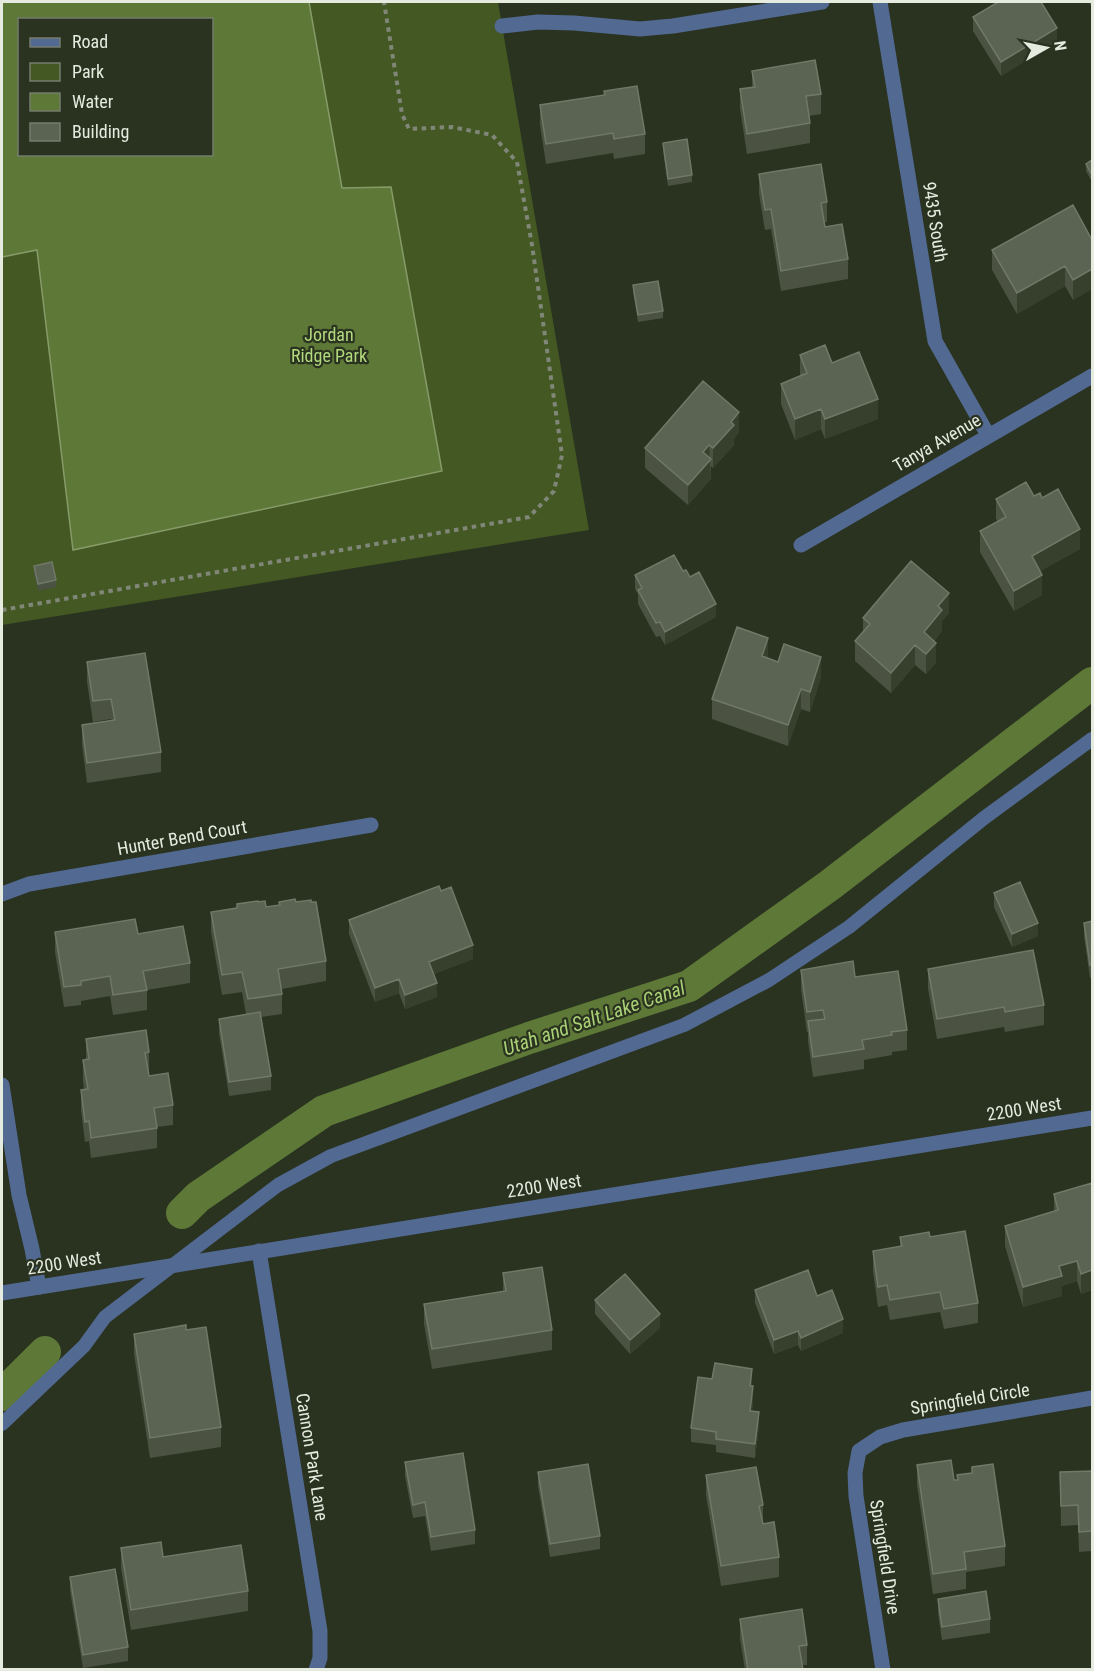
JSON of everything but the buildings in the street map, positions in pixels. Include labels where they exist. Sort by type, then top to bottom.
[{"type":"street","points":[[502,26],[538,22],[640,29],[822,2]]},
{"type":"street","name":"9435 South","points":[[880,2],[935,341],[988,435]]},
{"type":"street","name":"Tanya Avenue","points":[[801,544],[1092,376]]},
{"type":"street","name":"Hunter Bend Court","points":[[2,894],[29,884],[371,825]]},
{"type":"street","points":[[2,1085],[19,1196],[39,1287]]},
{"type":"street","name":"2200 West","points":[[2,1293],[1092,1118]]},
{"type":"street","name":"Cannon Park Lane","points":[[259,1251],[322,1644],[316,1670]]},
{"type":"street","name":"Springfield Circle","points":[[859,1451],[880,1437],[903,1430],[1092,1398]]},
{"type":"street","name":"Springfield Drive","points":[[859,1451],[855,1473],[856,1496],[883,1670]]},
{"type":"lane","points":[[2,1424],[84,1346],[105,1317],[278,1185],[331,1156],[684,1025],[769,980],[849,927],[984,818],[1092,739]]},
{"type":"path","points":[[2,610],[529,517],[554,491],[562,455],[532,245],[517,162],[492,135],[452,127],[409,129],[402,114],[384,2]]},
{"type":"green space","name":"Jordan Ridge Park","points":[[2,2],[498,2],[589,530],[2,625]]},
{"type":"water","points":[[2,2],[309,2],[342,188],[391,187],[442,471],[73,550],[37,250],[2,257]]},
{"type":"waterway","name":"Utah and Salt Lake Canal","points":[[182,1213],[198,1197],[324,1111],[529,1038],[689,986],[830,885],[1092,683]]},
{"type":"waterway","name":"Utah and Salt Lake Canal","points":[[2,1395],[45,1352]]}]
